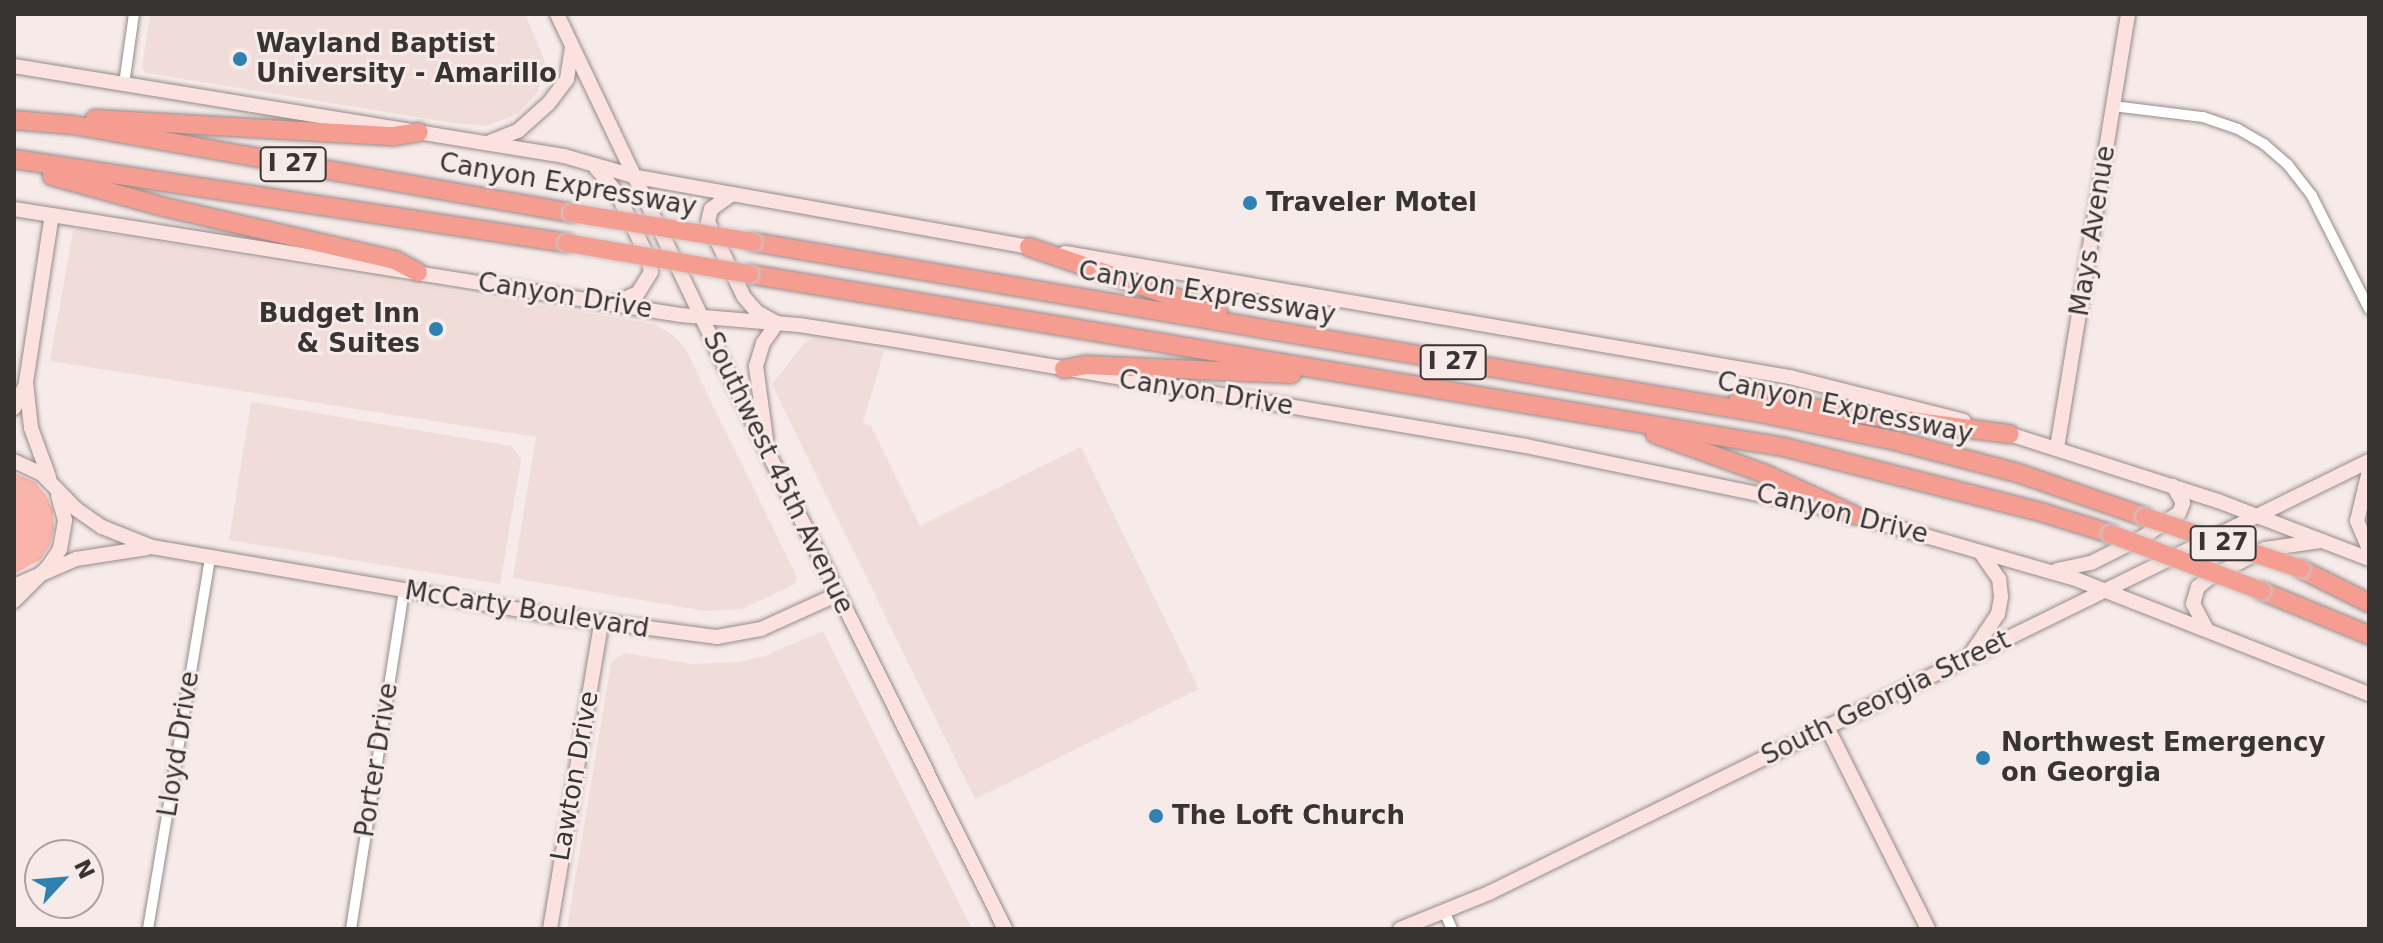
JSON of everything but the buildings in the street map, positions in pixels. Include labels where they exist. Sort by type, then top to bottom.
[{"type":"highway","points":[[73,125],[99,118],[348,134],[394,136],[419,132]]},
{"type":"highway","name":"Canyon Expressway","points":[[14,120],[73,125],[572,213],[1649,394],[1896,441],[2018,473],[2301,569],[2369,603]]},
{"type":"highway","name":"Canyon Expressway","points":[[14,159],[567,243],[1784,447],[2044,513],[2111,534],[2369,635]]},
{"type":"highway","points":[[14,169],[395,260],[418,272]]},
{"type":"highway","points":[[1029,247],[1204,308],[1341,343]]},
{"type":"highway","points":[[1064,369],[1086,365],[1133,366],[1371,377]]},
{"type":"highway","points":[[1649,394],[1683,392],[2010,434]]},
{"type":"highway","points":[[1615,419],[1763,473],[1854,515]]},
{"type":"main road","name":"Southwest 45th Avenue","points":[[557,14],[702,317],[1005,929]]},
{"type":"main road","name":"Mays Avenue","points":[[2057,448],[2128,14]]},
{"type":"main road","points":[[489,142],[519,130],[549,103],[567,79],[573,46]]},
{"type":"main road","points":[[14,66],[489,142],[591,163],[637,177],[1790,377],[2057,448],[2173,486],[2369,559]]},
{"type":"main road","points":[[591,163],[617,193],[649,260],[651,272],[638,293],[613,304]]},
{"type":"main road","points":[[732,194],[711,209],[708,222],[744,297],[757,312],[777,323],[763,343],[756,366],[768,451]]},
{"type":"main road","name":"Canyon Drive","points":[[14,209],[613,304],[702,317],[777,323],[1526,446],[1854,515],[1978,550],[2106,590],[2369,694]]},
{"type":"main road","points":[[14,601],[53,561],[64,535],[64,510],[41,462],[31,428],[26,382],[52,215]]},
{"type":"main road","points":[[14,408],[26,382]]},
{"type":"main road","points":[[14,461],[42,474],[56,491],[102,527],[152,547]]},
{"type":"main road","name":"South Georgia Street","points":[[1400,929],[1444,911],[1827,727],[2369,461]]},
{"type":"main road","points":[[2369,471],[2357,521],[2369,549]]},
{"type":"main road","points":[[2045,570],[2067,570],[2091,563],[2143,537],[2182,507],[2181,498],[2173,486]]},
{"type":"main road","points":[[2207,630],[2193,604],[2198,587],[2209,578],[2265,549],[2323,541]]},
{"type":"main road","points":[[14,586],[76,559],[152,547]]},
{"type":"main road","name":"McCarty Boulevard","points":[[152,547],[601,623],[717,637],[761,629],[838,594]]},
{"type":"main road","points":[[1968,658],[1998,614],[2001,597],[1999,579],[1991,562],[1978,550]]},
{"type":"main road","name":"Lawton Drive","points":[[550,929],[601,623]]},
{"type":"main road","points":[[1827,727],[1928,929]]},
{"type":"street","points":[[124,84],[134,14]]},
{"type":"street","points":[[2113,106],[2203,117],[2238,129],[2264,144],[2288,165],[2312,196],[2369,309]]},
{"type":"street","name":"Lloyd Drive","points":[[148,929],[210,558]]},
{"type":"street","name":"Porter Drive","points":[[351,929],[404,591]]},
{"type":"street","points":[[1444,911],[1452,929]]},
{"type":"shaded area","points":[[150,14],[525,14],[546,64],[537,93],[518,114],[487,126],[453,123],[146,73],[142,68]]},
{"type":"shaded area","points":[[78,229],[654,324],[673,335],[685,348],[797,577],[795,584],[742,609],[705,611],[513,578],[536,437],[50,361],[73,231]]},
{"type":"shaded area","points":[[815,338],[884,351],[863,423],[871,426],[920,526],[1081,447],[1199,689],[975,799],[772,385],[804,343]]},
{"type":"shaded area","points":[[251,402],[512,446],[521,460],[500,584],[229,540]]},
{"type":"shaded area","points":[[14,473],[35,482],[46,495],[53,511],[54,529],[50,545],[40,560],[14,574]]},
{"type":"shaded area","points":[[823,631],[972,929],[567,929],[611,663],[624,653],[693,664],[738,662],[765,656]]},
{"type":"place","name":"Wayland Baptist University - Amarillo","points":[[240,59]]},
{"type":"place","name":"Traveler Motel","points":[[1250,203]]},
{"type":"place","name":"Budget Inn & Suites","points":[[436,329]]},
{"type":"place","name":"Northwest Emergency on Georgia","points":[[1983,758]]},
{"type":"place","name":"The Loft Church","points":[[1156,816]]}]
